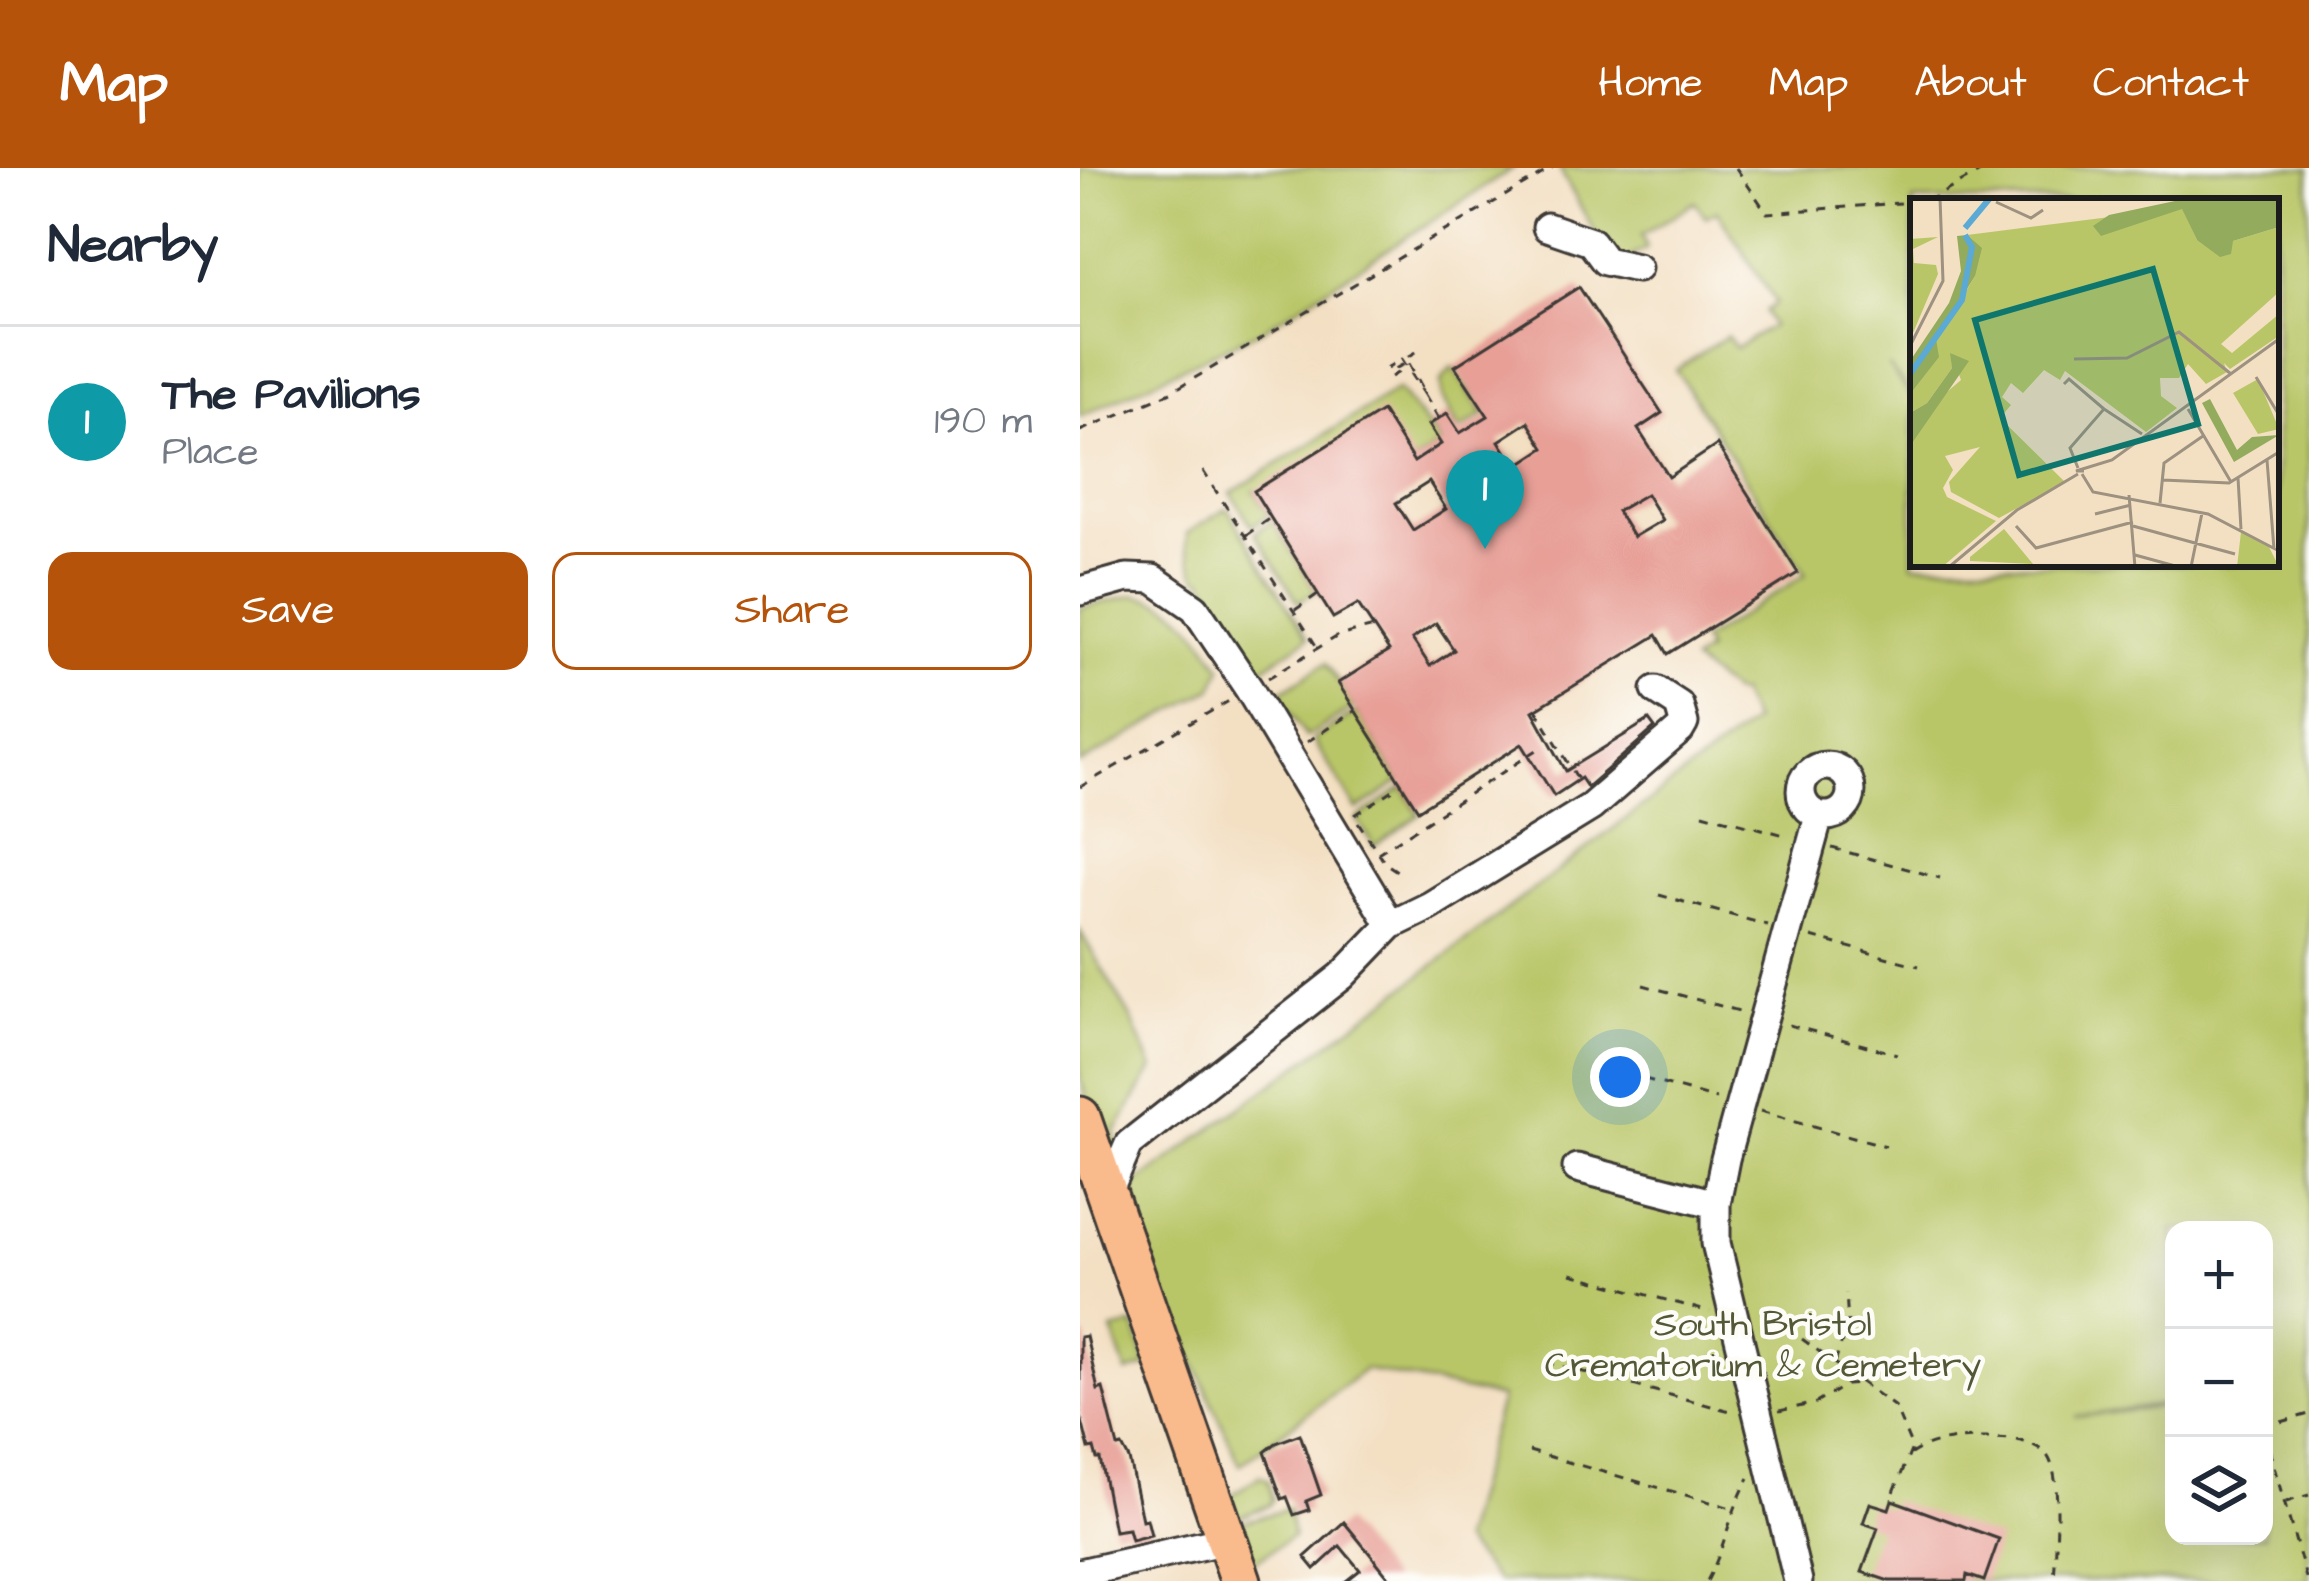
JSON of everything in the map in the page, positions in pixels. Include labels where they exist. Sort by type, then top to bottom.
[{"type":"highway","points":[[1080,1117],[1094,1173],[1240,1581]]},
{"type":"street","points":[[1547,227],[1591,242],[1606,261],[1637,268]]},
{"type":"street","points":[[1080,591],[1127,578],[1153,579],[1195,608],[1391,925]]},
{"type":"street","points":[[1094,1173],[1342,976],[1391,925],[1430,906],[1591,806],[1681,730],[1679,705],[1656,690]]},
{"type":"street","points":[[1798,1581],[1716,1243],[1716,1204],[1815,829]]},
{"type":"street","points":[[1577,1168],[1716,1204]]},
{"type":"street","points":[[1080,1573],[1226,1540]]},
{"type":"path","points":[[1080,431],[1171,392],[1552,168]]},
{"type":"path","points":[[1736,168],[1767,213],[1910,202]]},
{"type":"path","points":[[1933,198],[1988,168]]},
{"type":"path","points":[[1424,348],[1406,358],[1425,395]]},
{"type":"path","points":[[1390,377],[1404,369],[1402,365],[1390,371],[1388,367],[1402,359],[1439,418]]},
{"type":"path","points":[[1203,471],[1318,649]]},
{"type":"path","points":[[1244,536],[1270,518]]},
{"type":"path","points":[[1293,611],[1318,594]]},
{"type":"path","points":[[1080,787],[1338,637],[1373,627]]},
{"type":"path","points":[[1536,709],[1577,777]]},
{"type":"path","points":[[1306,743],[1356,710]]},
{"type":"path","points":[[1358,866],[1540,748]]},
{"type":"path","points":[[1354,816],[1402,784]]},
{"type":"path","points":[[1703,813],[1815,829],[1940,878]]},
{"type":"path","points":[[1571,1274],[1735,1318]]},
{"type":"path","points":[[1834,1364],[1848,1323],[1846,1294]]},
{"type":"path","points":[[1802,1339],[1902,1417],[1911,1454],[1894,1492]]},
{"type":"path","points":[[1546,1362],[1758,1417],[1816,1403],[1846,1385],[1861,1384]]},
{"type":"path","points":[[2273,1426],[2309,1414]]},
{"type":"path","points":[[2266,1437],[2308,1578]]},
{"type":"path","points":[[1911,1454],[1931,1443],[1978,1438],[2032,1444],[2047,1454],[2055,1480],[2054,1581]]},
{"type":"path","points":[[1529,1451],[1735,1509]]},
{"type":"path","points":[[1707,1581],[1756,1466],[1769,1462]]},
{"type":"path","points":[[2284,1502],[2309,1495]]},
{"type":"green space","points":[[1080,168],[1514,168],[1262,330],[1080,416]]},
{"type":"green space","name":"South Bristol Crematorium & Cemetery","points":[[1559,168],[2309,168],[2309,1581],[1497,1581],[1461,1541],[1501,1398],[1365,1369],[1240,1465],[1125,1205],[1134,1185],[1388,1000],[1753,722],[1739,693],[1692,662],[1707,651],[1702,641],[1806,574],[1676,370],[1727,336],[1736,348],[1772,326],[1765,311],[1776,303],[1717,211],[1705,217],[1695,202],[1642,235],[1647,248],[1624,261],[1605,251]]},
{"type":"green space","points":[[1452,367],[1484,414],[1460,429],[1442,398],[1441,381]]},
{"type":"green space","points":[[1398,389],[1441,444],[1414,462],[1254,491],[1269,515],[1252,526],[1231,493]]},
{"type":"green space","points":[[1227,508],[1308,638],[1260,670],[1256,664],[1251,667],[1229,633],[1235,628],[1204,580],[1196,576],[1186,547],[1187,533]]},
{"type":"green space","points":[[1272,521],[1316,591],[1298,602],[1255,533]]},
{"type":"green space","points":[[1135,595],[1178,612],[1222,667],[1213,688],[1080,764],[1080,608]]},
{"type":"green space","points":[[1326,663],[1354,707],[1306,737],[1279,693]]},
{"type":"green space","points":[[1357,712],[1400,782],[1357,810],[1313,740]]},
{"type":"green space","points":[[1403,788],[1419,815],[1374,846],[1357,819]]},
{"type":"green space","points":[[1080,931],[1131,1018],[1153,1069],[1115,1133],[1119,1145],[1109,1161],[1080,1079]]},
{"type":"green space","points":[[1134,1325],[1147,1366],[1127,1373],[1112,1330]]},
{"type":"green space","points":[[1260,1476],[1268,1480],[1273,1499],[1270,1505],[1237,1518],[1239,1523],[1288,1509],[1293,1536],[1251,1564],[1228,1497]]},
{"type":"building","points":[[1579,287],[1662,413],[1638,429],[1669,477],[1717,445],[1798,573],[1668,654],[1657,635],[1533,711],[1566,771],[1649,720],[1655,728],[1587,787],[1581,778],[1554,796],[1522,744],[1418,810],[1338,683],[1389,651],[1358,604],[1333,618],[1254,491],[1382,411],[1414,462],[1441,444],[1429,425],[1447,413],[1460,433],[1488,416],[1455,366]],"holes":[[[1528,422],[1544,448],[1515,467],[1499,441]],[[1429,482],[1446,509],[1413,530],[1396,503]],[[1646,494],[1662,520],[1633,537],[1617,511]],[[1436,623],[1454,650],[1430,666],[1412,639]]]},
{"type":"building","points":[[1086,1336],[1098,1390],[1103,1388],[1118,1447],[1122,1446],[1129,1459],[1142,1520],[1147,1519],[1151,1535],[1131,1540],[1128,1529],[1114,1531],[1100,1459],[1094,1448],[1089,1449],[1080,1413],[1080,1337]]},
{"type":"building","points":[[1300,1434],[1321,1495],[1306,1501],[1309,1510],[1294,1515],[1287,1497],[1282,1499],[1265,1452]]},
{"type":"building","points":[[1892,1500],[1999,1539],[1984,1581],[1967,1575],[1966,1581],[1889,1581],[1862,1572],[1878,1528],[1863,1523],[1870,1503],[1889,1509]]},
{"type":"building","points":[[1344,1522],[1392,1581],[1346,1581],[1360,1570],[1340,1546],[1315,1569],[1305,1557]]},
{"type":"place","name":"The Pavilions","points":[[1485,549]]}]
